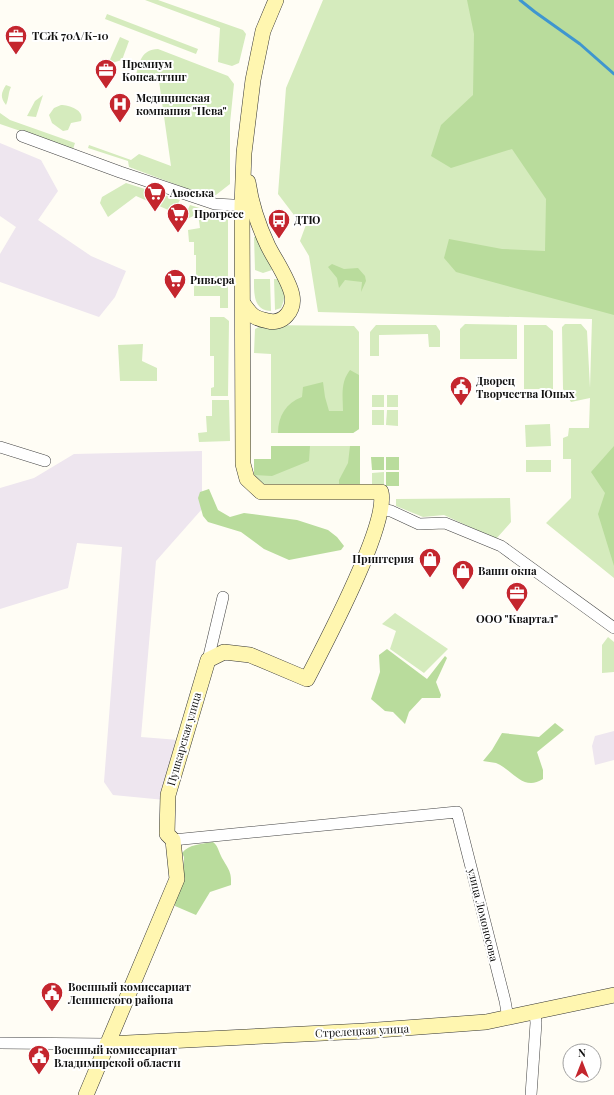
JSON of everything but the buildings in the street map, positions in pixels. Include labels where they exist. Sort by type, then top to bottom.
[{"type":"street","points":[[208,660],[224,652],[250,655],[306,679],[343,608],[376,527],[381,510],[381,492],[261,492],[247,479],[243,452],[244,305],[248,206],[244,153],[253,80],[263,31],[276,0]]},
{"type":"street","points":[[22,136],[120,172],[215,204],[248,206]]},
{"type":"street","points":[[244,305],[254,318],[272,322],[286,317],[292,307],[292,295],[248,206]]},
{"type":"street","points":[[0,447],[45,461]]},
{"type":"street","points":[[381,510],[391,511],[419,524],[445,523],[501,546],[614,628]]},
{"type":"street","points":[[208,660],[223,597]]},
{"type":"street","name":"Пушкарская улица","points":[[86,1095],[177,879],[173,840],[167,834],[168,795],[208,660]]},
{"type":"street","name":"улица Ломоносова","points":[[173,840],[457,812],[506,1001],[508,1018]]},
{"type":"street","name":"Стрелецкая улица","points":[[107,1044],[364,1031],[486,1022],[614,995]]},
{"type":"street","points":[[531,1095],[536,1023],[535,1012]]},
{"type":"street","points":[[0,1043],[107,1044]]},
{"type":"shaded area","points":[[0,143],[41,160],[58,191],[38,220],[91,256],[126,271],[115,297],[99,317],[0,282],[0,254],[16,227],[0,216]]},
{"type":"shaded area","points":[[202,451],[202,509],[156,561],[141,737],[179,740],[165,800],[113,795],[104,782],[122,547],[77,543],[68,588],[0,609],[0,488],[34,478],[74,454]]},
{"type":"shaded area","points":[[614,731],[614,760],[595,765],[592,746],[595,736]]},
{"type":"green space","points":[[145,0],[158,0],[243,30],[246,34],[239,63],[232,66],[218,62],[220,28]]},
{"type":"green space","points":[[323,0],[614,0],[614,578],[546,523],[571,498],[571,459],[563,459],[563,438],[568,436],[569,428],[589,428],[590,398],[571,402],[563,389],[562,327],[565,324],[581,324],[587,331],[590,388],[592,319],[318,312],[309,256],[300,241],[307,222],[294,215],[278,194],[286,88]]},
{"type":"green space","points":[[467,0],[614,0],[614,315],[456,272],[444,258],[449,239],[502,249],[545,251],[546,199],[512,149],[451,168],[431,156],[441,125],[473,95],[474,34]]},
{"type":"green space","points":[[107,14],[198,49],[196,54],[105,19]]},
{"type":"green space","points":[[120,37],[129,41],[122,60],[108,64]]},
{"type":"green space","points":[[158,49],[228,76],[234,84],[230,123],[230,184],[212,198],[129,167],[128,161],[88,148],[89,145],[131,160],[139,154],[171,166],[159,81],[136,75],[142,57],[152,50]]},
{"type":"green space","points":[[6,85],[11,87],[6,105],[2,95]]},
{"type":"green space","points":[[43,95],[36,117],[27,116],[35,101]]},
{"type":"green space","points":[[61,105],[76,109],[82,117],[81,121],[71,123],[68,130],[63,131],[52,123],[49,115],[54,108]]},
{"type":"green space","points":[[0,113],[10,120],[75,143],[73,149],[0,124]]},
{"type":"green space","points":[[126,183],[180,200],[173,212],[136,196],[108,217],[100,203],[102,197]]},
{"type":"green space","points":[[190,205],[225,216],[228,220],[228,308],[220,308],[220,296],[194,296],[196,255],[194,255],[194,242],[189,242],[188,230],[200,228],[198,214],[187,219],[184,218]]},
{"type":"green space","points":[[257,236],[272,270],[263,273],[255,270],[254,237]]},
{"type":"green space","points":[[332,264],[344,269],[358,268],[365,276],[366,281],[361,292],[362,282],[345,280],[339,288],[337,278],[328,267]]},
{"type":"green space","points":[[254,279],[270,279],[271,311],[261,308],[258,304],[254,290]]},
{"type":"green space","points":[[274,279],[278,279],[284,296],[281,308],[275,310]]},
{"type":"green space","points":[[210,317],[224,317],[229,321],[228,396],[211,396],[211,388],[214,387],[214,356],[210,356]]},
{"type":"green space","points":[[465,324],[517,325],[517,359],[460,359],[460,329]]},
{"type":"green space","points":[[263,325],[354,326],[359,332],[359,429],[353,433],[271,433],[271,354],[254,353],[255,329]]},
{"type":"green space","points":[[376,325],[436,325],[440,331],[440,347],[429,347],[428,334],[379,335],[379,356],[370,356],[370,332]]},
{"type":"green space","points":[[524,325],[546,325],[553,331],[553,389],[524,389]]},
{"type":"green space","points":[[143,344],[142,361],[157,368],[157,381],[120,381],[118,345]]},
{"type":"green space","points":[[350,370],[359,375],[359,429],[353,433],[278,433],[281,416],[287,407],[302,397],[303,387],[323,382],[329,411],[343,411],[343,385]]},
{"type":"green space","points":[[372,395],[384,395],[384,407],[372,407]]},
{"type":"green space","points":[[387,395],[398,395],[398,407],[387,407]]},
{"type":"green space","points":[[212,400],[229,400],[230,441],[199,442],[198,433],[207,432],[206,416],[212,416]]},
{"type":"green space","points":[[372,410],[384,410],[384,425],[372,425]]},
{"type":"green space","points":[[387,410],[398,410],[398,426],[386,425]]},
{"type":"green space","points":[[550,424],[551,446],[526,447],[525,425]]},
{"type":"green space","points":[[271,446],[360,446],[360,486],[267,487],[254,475],[254,459],[271,459]]},
{"type":"green space","points":[[271,446],[310,446],[309,461],[272,476],[254,475],[254,459],[271,459]]},
{"type":"green space","points":[[350,446],[360,446],[360,486],[339,487],[339,480],[348,463]]},
{"type":"green space","points":[[614,446],[614,566],[598,514],[605,493],[591,472]]},
{"type":"green space","points":[[371,457],[384,457],[384,470],[372,470]]},
{"type":"green space","points":[[386,457],[399,457],[399,470],[386,470]]},
{"type":"green space","points":[[526,460],[551,460],[551,472],[526,472]]},
{"type":"green space","points":[[384,472],[384,486],[372,486],[372,473]]},
{"type":"green space","points":[[386,472],[399,472],[399,486],[386,486]]},
{"type":"green space","points":[[209,489],[218,510],[230,517],[244,513],[297,520],[328,530],[337,537],[344,546],[341,550],[289,560],[264,549],[241,532],[208,522],[203,516],[198,498],[200,492]]},
{"type":"green space","points":[[510,498],[511,522],[496,539],[444,515],[423,517],[396,506],[396,499]]},
{"type":"green space","points":[[395,613],[448,649],[424,673],[390,649],[396,631],[382,624]]},
{"type":"green space","points":[[608,637],[614,642],[614,672],[602,673],[602,645]]},
{"type":"green space","points":[[387,649],[427,679],[445,656],[447,658],[436,682],[441,695],[440,698],[422,698],[409,712],[405,724],[393,712],[385,711],[371,699],[380,672],[379,655]]},
{"type":"green space","points":[[555,723],[564,730],[537,752],[543,770],[543,779],[530,783],[518,778],[496,763],[483,761],[492,750],[502,733],[539,737]]},
{"type":"green space","points":[[213,842],[229,869],[231,885],[210,892],[196,915],[175,906],[176,890],[183,880],[184,857],[182,853],[192,846]]},
{"type":"waterway","points":[[520,0],[580,44],[614,74]]},
{"type":"place","name":"ТСЖ 70А/К-10","points":[[16,56]]},
{"type":"place","name":"Премиум Консалтинг","points":[[106,90]]},
{"type":"place","name":"Медицинская компания \"Нева\"","points":[[120,124]]},
{"type":"place","name":"Авоська","points":[[155,212]]},
{"type":"place","name":"Прогресс","points":[[178,234]]},
{"type":"place","name":"ДТЮ","points":[[279,240]]},
{"type":"place","name":"Ривьера","points":[[175,300]]},
{"type":"place","name":"Дворец Творчества Юных","points":[[461,406]]},
{"type":"place","name":"Принтерия","points":[[430,578]]},
{"type":"place","name":"Ваши окна","points":[[463,590]]},
{"type":"place","name":"ООО \"Квартал\"","points":[[517,612]]},
{"type":"place","name":"Военный комиссариат Ленинского района","points":[[52,1012]]},
{"type":"place","name":"Военный комиссариат Владимирской области","points":[[39,1076]]}]
